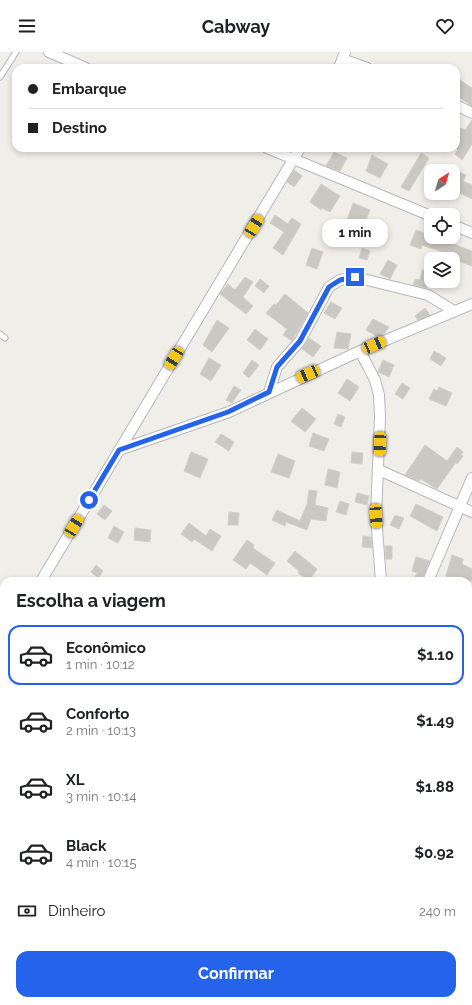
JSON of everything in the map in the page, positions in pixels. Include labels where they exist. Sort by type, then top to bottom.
[{"type":"street","points":[[49,52],[77,64]]},
{"type":"street","points":[[342,60],[354,64]]},
{"type":"street","points":[[460,108],[472,113]]},
{"type":"street","points":[[276,152],[424,213]]},
{"type":"street","points":[[44,577],[298,152]]},
{"type":"street","points":[[460,228],[472,233]]},
{"type":"street","points":[[269,392],[277,367],[300,341],[329,287],[340,280],[355,277],[428,295],[454,311]]},
{"type":"street","points":[[119,450],[228,412],[360,350],[472,304]]},
{"type":"street","points":[[360,350],[374,380],[378,395],[380,418],[376,516],[381,577]]},
{"type":"street","points":[[379,470],[472,512]]},
{"type":"street","points":[[430,577],[472,478]]},
{"type":"lane","points":[[0,77],[16,52]]},
{"type":"building","points":[[460,80],[472,88],[472,106],[460,98]]},
{"type":"building","points":[[472,120],[472,144],[462,160],[455,154],[456,152],[460,152],[460,129],[461,128],[465,130]]},
{"type":"building","points":[[334,152],[347,158],[340,171],[326,166]]},
{"type":"building","points":[[421,153],[429,158],[409,191],[401,187]]},
{"type":"building","points":[[372,155],[388,164],[380,178],[366,171]]},
{"type":"building","points":[[294,170],[302,176],[294,187],[287,182]]},
{"type":"building","points":[[460,172],[466,175],[463,181],[472,185],[472,199],[460,193]]},
{"type":"building","points":[[321,184],[340,196],[330,212],[322,208],[321,210],[310,202]]},
{"type":"building","points":[[353,203],[370,210],[363,226],[347,220]]},
{"type":"building","points":[[275,215],[288,224],[292,218],[301,224],[283,255],[273,248],[284,232],[270,223]]},
{"type":"building","points":[[416,230],[424,233],[424,244],[453,244],[472,251],[472,266],[460,262],[460,252],[443,252],[422,245],[421,249],[410,245]]},
{"type":"building","points":[[312,248],[323,252],[317,269],[306,265]]},
{"type":"building","points":[[362,248],[370,251],[367,260],[359,258]]},
{"type":"building","points":[[388,260],[397,265],[390,279],[380,274]]},
{"type":"building","points":[[422,270],[424,270],[424,287],[413,285],[415,279],[420,280]]},
{"type":"building","points":[[245,277],[253,282],[243,297],[253,306],[246,314],[220,294],[228,284],[235,290]]},
{"type":"building","points":[[260,279],[269,286],[264,293],[255,286]]},
{"type":"building","points":[[285,294],[308,313],[292,341],[283,335],[287,329],[266,313],[274,304],[276,305]]},
{"type":"building","points":[[331,302],[342,308],[335,319],[324,313]]},
{"type":"building","points":[[425,308],[430,315],[418,320],[415,316]]},
{"type":"building","points":[[373,319],[389,327],[385,333],[378,337],[366,330]]},
{"type":"building","points":[[217,320],[229,328],[212,352],[203,345]]},
{"type":"building","points":[[255,329],[268,339],[260,350],[247,340]]},
{"type":"building","points":[[337,332],[351,334],[348,349],[334,348]]},
{"type":"building","points":[[309,338],[321,346],[313,357],[302,349]]},
{"type":"building","points":[[434,351],[446,358],[441,366],[430,359]]},
{"type":"building","points":[[209,358],[221,365],[211,381],[200,374]]},
{"type":"building","points":[[252,360],[259,365],[249,378],[243,373]]},
{"type":"building","points":[[383,360],[394,365],[389,377],[378,372]]},
{"type":"building","points":[[347,379],[359,387],[350,401],[338,393]]},
{"type":"building","points":[[402,383],[410,388],[403,399],[395,394]]},
{"type":"building","points":[[234,386],[241,390],[232,403],[226,400]]},
{"type":"building","points":[[439,387],[452,393],[446,406],[429,399],[434,389],[437,391]]},
{"type":"building","points":[[302,408],[316,419],[305,432],[291,421]]},
{"type":"building","points":[[338,414],[345,417],[341,427],[334,424]]},
{"type":"building","points":[[313,433],[329,439],[324,451],[309,446]]},
{"type":"building","points":[[221,434],[234,442],[229,451],[215,442]]},
{"type":"building","points":[[425,445],[447,461],[457,447],[463,452],[461,455],[463,456],[457,464],[456,462],[437,489],[421,479],[419,481],[405,475]]},
{"type":"building","points":[[191,452],[208,459],[200,478],[184,471]]},
{"type":"building","points":[[352,452],[363,453],[362,464],[351,463]]},
{"type":"building","points":[[278,454],[295,461],[289,478],[271,472]]},
{"type":"building","points":[[328,469],[340,472],[337,488],[325,485]]},
{"type":"building","points":[[309,490],[317,491],[315,505],[328,508],[326,521],[311,519],[307,530],[286,522],[285,526],[272,520],[277,510],[300,521],[307,504]]},
{"type":"building","points":[[357,493],[369,496],[367,505],[355,502]]},
{"type":"building","points":[[340,501],[349,504],[346,515],[336,512]]},
{"type":"building","points":[[416,504],[443,517],[437,531],[410,516]]},
{"type":"building","points":[[104,505],[112,511],[105,520],[97,514]]},
{"type":"building","points":[[229,512],[239,513],[238,525],[228,525]]},
{"type":"building","points":[[395,515],[404,518],[399,529],[390,525]]},
{"type":"building","points":[[189,523],[206,536],[210,529],[221,536],[212,551],[194,539],[192,542],[181,534]]},
{"type":"building","points":[[114,526],[124,532],[118,543],[108,538]]},
{"type":"building","points":[[135,528],[151,530],[150,542],[134,540]]},
{"type":"building","points":[[363,536],[371,537],[372,548],[362,547]]},
{"type":"building","points":[[247,540],[254,545],[253,548],[275,563],[267,575],[250,563],[246,569],[233,560]]},
{"type":"building","points":[[385,546],[392,546],[392,559],[386,559]]},
{"type":"building","points":[[295,551],[317,569],[312,577],[304,577],[287,561]]},
{"type":"building","points":[[452,555],[463,559],[462,564],[472,569],[472,577],[446,576]]},
{"type":"building","points":[[416,557],[430,561],[424,577],[414,577],[417,573],[412,571]]},
{"type":"building","points":[[96,565],[103,571],[99,577],[91,572]]},
{"type":"route","points":[[89,500],[119,450],[228,412],[269,392],[277,367],[300,341],[329,287],[340,280],[355,277]]}]
